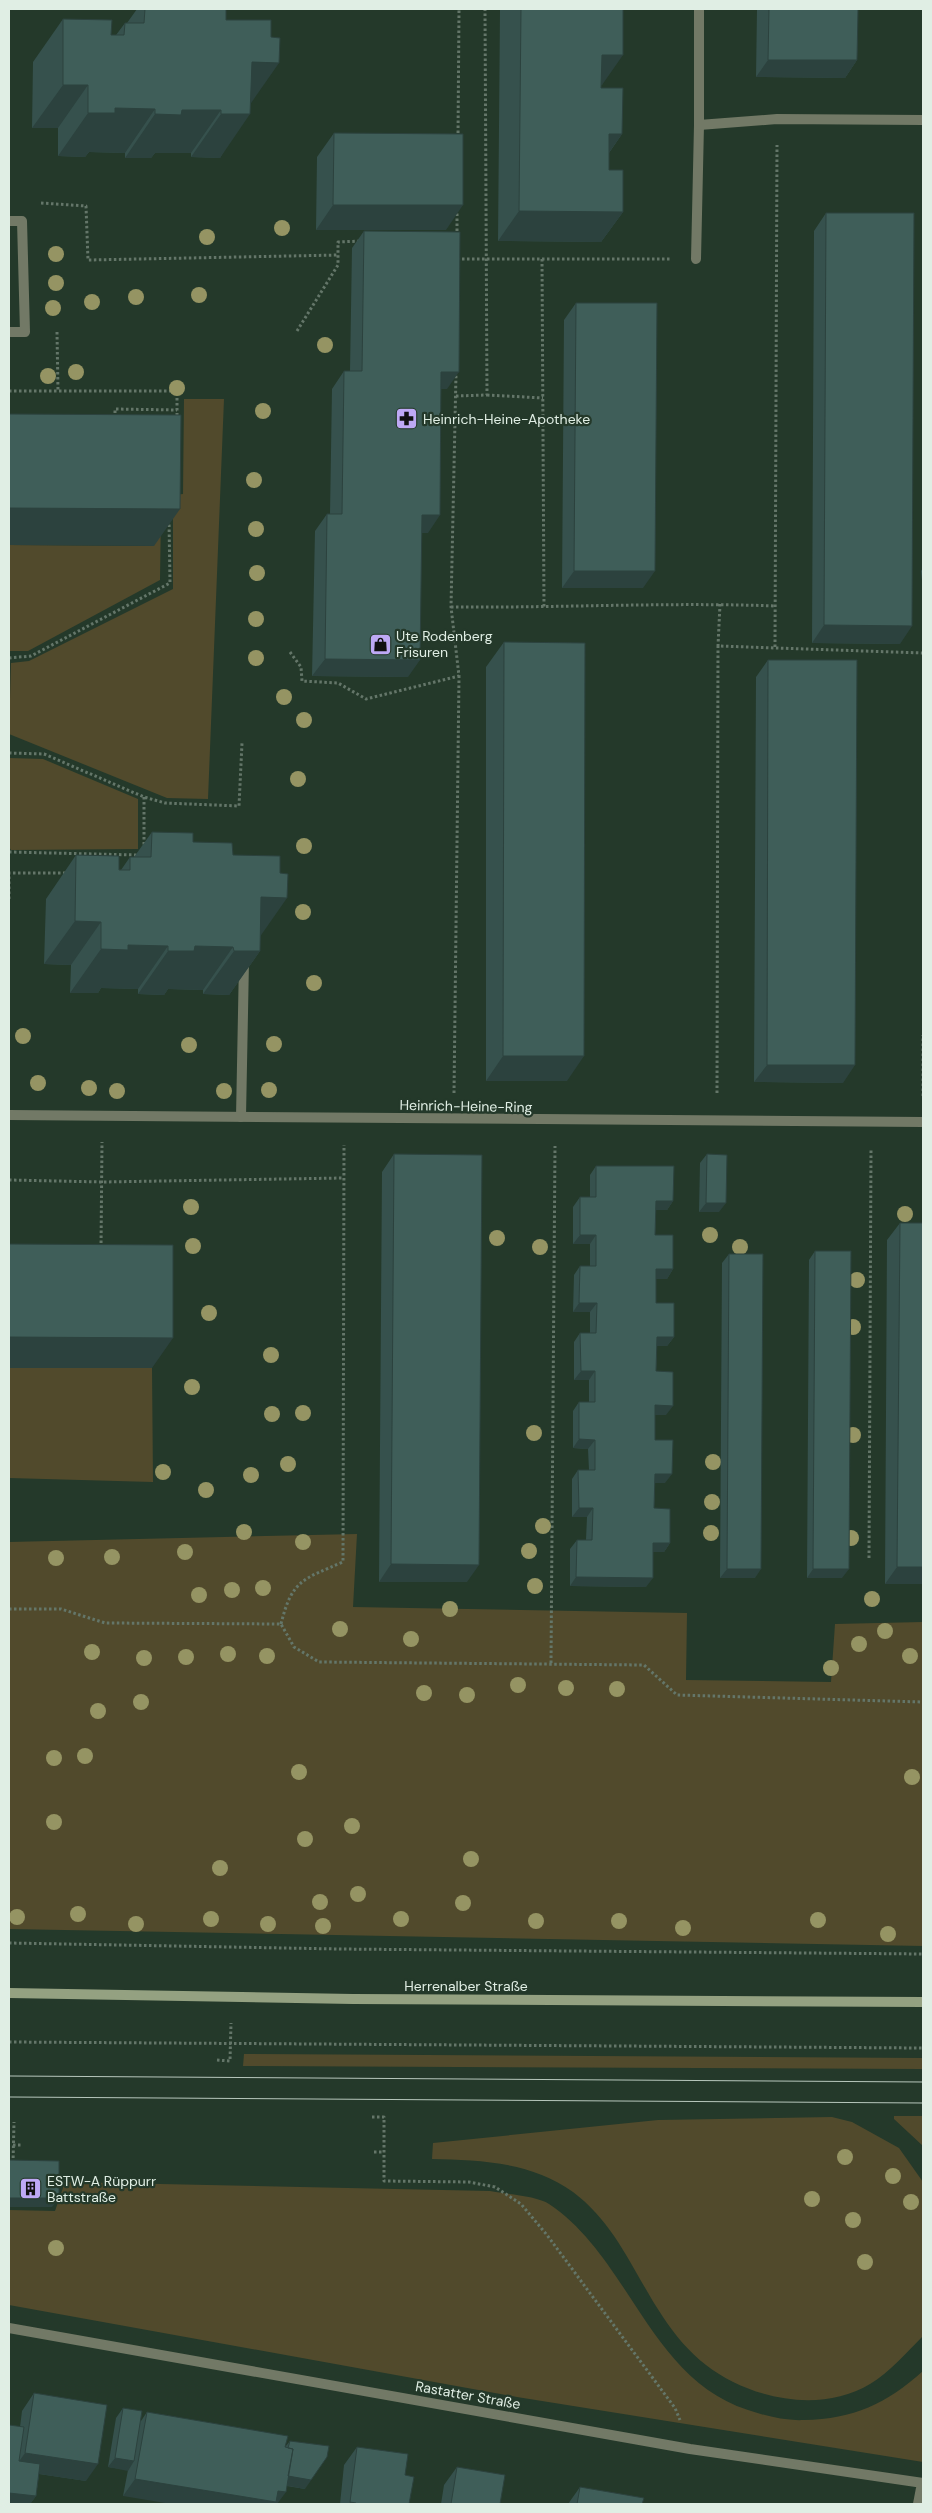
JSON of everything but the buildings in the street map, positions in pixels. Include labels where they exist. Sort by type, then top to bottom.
[{"type":"main road","name":"Herrenalber Straße","points":[[9,1993],[232,1998],[923,2002]]},
{"type":"street","points":[[696,259],[700,9]]},
{"type":"street","points":[[699,125],[777,119],[923,120]]},
{"type":"street","points":[[9,221],[22,221],[25,332],[9,332]]},
{"type":"street","points":[[241,1117],[244,954]]},
{"type":"street","name":"Heinrich-Heine-Ring","points":[[9,1116],[923,1122]]},
{"type":"street","name":"Rastatter Straße","points":[[9,2328],[690,2449],[923,2483]]},
{"type":"street","points":[[918,2504],[923,2483]]},
{"type":"path","points":[[458,144],[459,9]]},
{"type":"path","points":[[485,9],[487,395]]},
{"type":"path","points":[[775,647],[777,119]]},
{"type":"path","points":[[452,240],[457,240],[457,202]]},
{"type":"path","points":[[33,203],[86,206],[88,260],[338,255]]},
{"type":"path","points":[[297,332],[338,265],[338,242],[368,241]]},
{"type":"path","points":[[457,250],[457,269]]},
{"type":"path","points":[[457,259],[696,259]]},
{"type":"path","points":[[542,259],[544,608]]},
{"type":"path","points":[[57,332],[58,391]]},
{"type":"path","points":[[453,1120],[459,676],[451,607],[453,411],[456,396],[456,367]]},
{"type":"path","points":[[9,391],[177,391],[177,429]]},
{"type":"path","points":[[456,396],[487,395],[543,398]]},
{"type":"path","points":[[115,427],[115,410],[177,410]]},
{"type":"path","points":[[9,658],[31,656],[170,583],[169,515]]},
{"type":"path","points":[[451,607],[544,608],[720,604],[776,606]]},
{"type":"path","points":[[717,1062],[718,646],[720,604]]},
{"type":"path","points":[[718,646],[923,653]]},
{"type":"path","points":[[290,652],[301,667],[302,680],[338,683],[366,699],[459,676]]},
{"type":"path","points":[[9,753],[44,754],[144,797],[165,803],[239,806],[242,743]]},
{"type":"path","points":[[144,797],[144,846]]},
{"type":"path","points":[[9,852],[137,855],[137,864]]},
{"type":"path","points":[[9,899],[9,873],[78,872]]},
{"type":"path","points":[[923,1035],[923,1122]]},
{"type":"path","points":[[101,1255],[102,1116]]},
{"type":"path","points":[[344,1118],[343,1562],[301,1580],[286,1604],[281,1624],[294,1647],[319,1662],[644,1665],[677,1695],[923,1702]]},
{"type":"path","points":[[869,1558],[872,1122]]},
{"type":"path","points":[[551,1663],[554,1160]]},
{"type":"path","points":[[9,1180],[103,1182],[343,1178]]},
{"type":"path","points":[[9,1610],[61,1609],[105,1623],[281,1624]]},
{"type":"path","points":[[9,1943],[408,1950],[923,1954]]},
{"type":"path","points":[[217,2060],[230,2061],[232,1998]]},
{"type":"path","points":[[9,2042],[231,2045],[923,2048]]},
{"type":"path","points":[[372,2117],[384,2117],[384,2181],[469,2182],[495,2187],[521,2204],[547,2235],[675,2408],[690,2449]]},
{"type":"path","points":[[12,2166],[14,2122]]},
{"type":"path","points":[[13,2145],[22,2145]]},
{"type":"path","points":[[374,2152],[384,2152]]},
{"type":"shaded area","points":[[184,399],[224,399],[208,799],[167,798],[9,734],[11,663],[29,661],[173,589],[173,495],[183,494]]},
{"type":"shaded area","points":[[162,447],[160,580],[28,651],[9,651],[9,545],[154,546]]},
{"type":"shaded area","points":[[9,758],[43,759],[138,799],[138,849],[11,850],[9,847]]},
{"type":"shaded area","points":[[9,1367],[152,1368],[153,1482],[9,1478]]},
{"type":"shaded area","points":[[357,1534],[353,1607],[687,1613],[686,1680],[831,1682],[835,1624],[923,1622],[923,1946],[9,1929],[9,1542]]},
{"type":"shaded area","points":[[244,2054],[923,2058],[923,2069],[243,2066]]},
{"type":"shaded area","points":[[894,2116],[923,2116],[923,2146],[894,2119]]},
{"type":"shaded area","points":[[832,2117],[852,2122],[899,2148],[923,2182],[923,2336],[898,2362],[870,2384],[850,2393],[829,2398],[808,2400],[764,2394],[743,2387],[706,2365],[677,2337],[602,2219],[573,2192],[557,2182],[540,2174],[505,2165],[469,2160],[432,2159],[433,2143],[658,2120]]},
{"type":"shaded area","points":[[65,2182],[490,2191],[544,2201],[577,2227],[600,2254],[663,2345],[687,2372],[714,2394],[748,2410],[790,2420],[838,2417],[868,2408],[882,2401],[923,2371],[923,2462],[517,2397],[9,2305],[9,2210],[55,2211]]},
{"type":"tram line","points":[[9,2076],[923,2082]]},
{"type":"tram line","points":[[9,2097],[923,2103]]},
{"type":"place","name":"Heinrich-Heine-Apotheke","points":[[407,419]]},
{"type":"place","name":"Ute Rodenberg Frisuren","points":[[380,644]]},
{"type":"place","name":"ESTW-A Rüppurr Battstraße","points":[[31,2189]]}]
